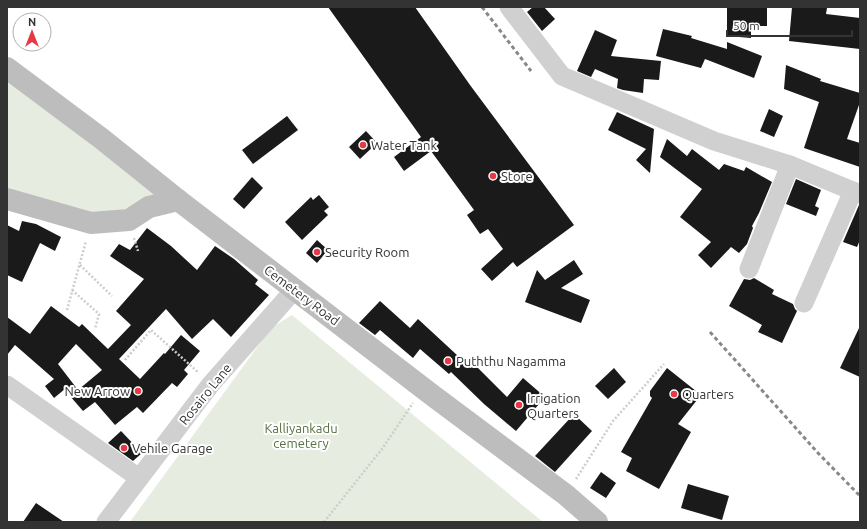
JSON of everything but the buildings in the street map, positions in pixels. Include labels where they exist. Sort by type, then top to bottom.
[{"type":"main road","name":"Cemetery Road","points":[[7,68],[102,139],[178,200],[566,495],[596,522]]},
{"type":"main road","points":[[7,198],[91,223],[129,220],[150,208],[178,200]]},
{"type":"street","points":[[509,7],[562,76],[714,141],[790,165],[857,193],[804,303]]},
{"type":"street","points":[[749,269],[790,165]]},
{"type":"street","name":"Rosairo Lane","points":[[106,522],[211,384],[295,289]]},
{"type":"street","points":[[7,385],[139,478]]},
{"type":"path","points":[[67,310],[91,223]]},
{"type":"path","points":[[80,265],[112,296]]},
{"type":"path","points":[[72,290],[99,314],[95,329]]},
{"type":"path","points":[[125,360],[151,330],[211,384]]},
{"type":"path","points":[[566,495],[613,421],[664,364]]},
{"type":"path","points":[[324,522],[382,449],[424,388]]},
{"type":"green space","points":[[7,75],[161,191],[137,207],[91,215],[7,191]]},
{"type":"green space","name":"Kalliyankadu cemetery","points":[[292,315],[543,522],[130,522],[271,328]]},
{"type":"railway","points":[[482,7],[531,71]]},
{"type":"railway","points":[[710,332],[818,453],[860,496]]},
{"type":"place","name":"Water Tank","points":[[363,145]]},
{"type":"place","name":"Store","points":[[493,176]]},
{"type":"place","name":"Security Room","points":[[317,252]]},
{"type":"place","name":"Puththu Nagamma","points":[[448,361]]},
{"type":"place","name":"New Arrow","points":[[138,391]]},
{"type":"place","name":"Quarters","points":[[674,394]]},
{"type":"place","name":"Irrigation Quarters","points":[[519,405]]},
{"type":"place","name":"Vehile Garage","points":[[124,448]]}]
